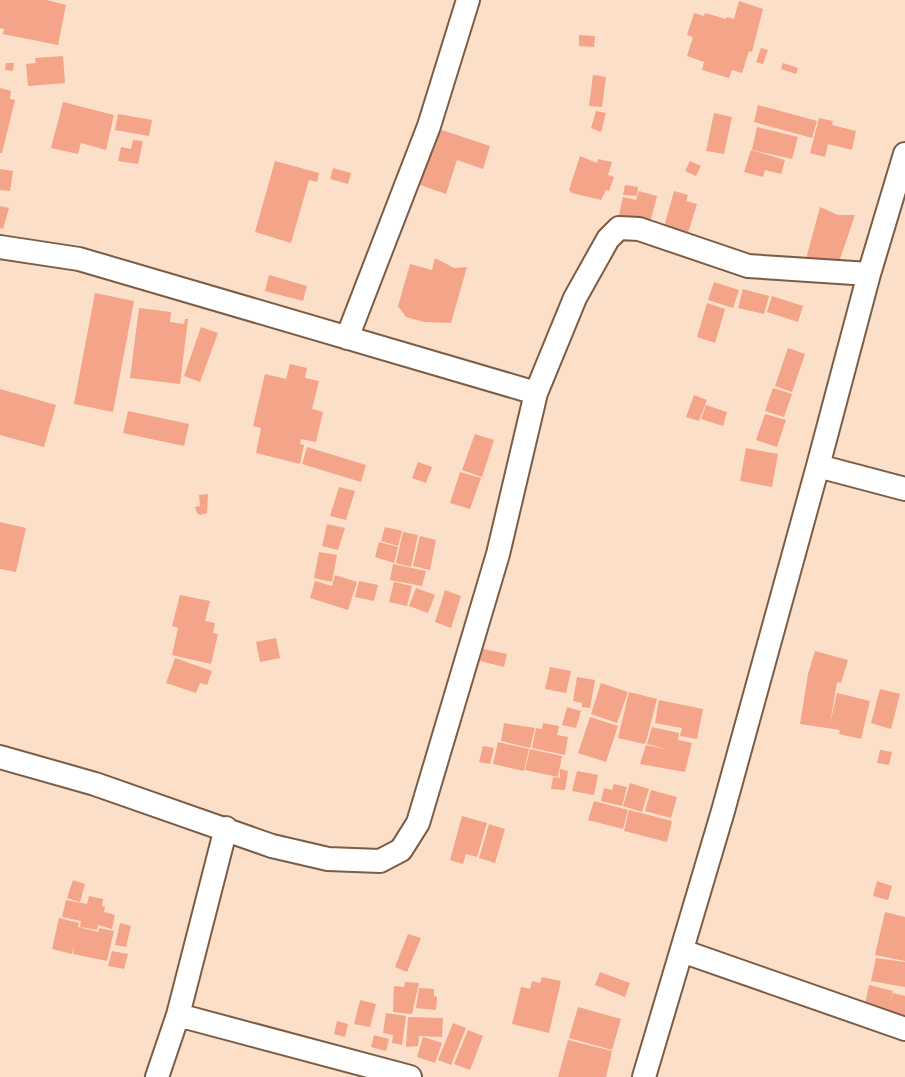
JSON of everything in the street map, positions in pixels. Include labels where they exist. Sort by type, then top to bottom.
[{"type":"street","points":[[347,338],[429,126],[468,0]]},
{"type":"street","points":[[644,1077],[682,951],[818,466],[868,274],[905,154]]},
{"type":"street","points":[[0,757],[95,784],[272,846],[328,859],[380,861],[401,850],[418,823],[498,554],[536,393],[575,298],[608,239],[619,228],[639,229],[748,266],[868,274]]},
{"type":"street","points":[[0,247],[79,259],[536,393]]},
{"type":"street","points":[[818,466],[905,489]]},
{"type":"street","points":[[156,1077],[178,1016],[226,828]]},
{"type":"street","points":[[682,951],[905,1029]]},
{"type":"street","points":[[178,1016],[410,1077]]},
{"type":"building","points":[[0,0],[47,0],[66,5],[58,45],[3,34],[4,29],[0,28]]},
{"type":"building","points":[[739,1],[763,9],[752,52],[749,51],[742,73],[732,70],[729,78],[702,70],[704,62],[687,56],[693,37],[687,35],[694,13],[734,19]]},
{"type":"building","points":[[579,35],[595,36],[594,47],[579,46]]},
{"type":"building","points":[[761,48],[768,50],[763,64],[756,62]]},
{"type":"building","points":[[63,56],[65,83],[28,86],[26,64],[36,63],[35,58]]},
{"type":"building","points":[[6,63],[14,63],[13,71],[5,70]]},
{"type":"building","points":[[783,63],[798,68],[796,74],[781,69]]},
{"type":"building","points":[[593,75],[606,77],[602,107],[589,106]]},
{"type":"building","points":[[0,88],[11,91],[10,99],[15,100],[2,153],[0,153]]},
{"type":"building","points":[[63,102],[114,115],[106,150],[81,143],[78,154],[51,148]]},
{"type":"building","points":[[758,105],[817,121],[812,138],[754,122]]},
{"type":"building","points":[[596,111],[606,113],[601,132],[591,128]]},
{"type":"building","points":[[714,113],[732,117],[724,154],[706,151]]},
{"type":"building","points":[[118,114],[152,120],[149,136],[115,130]]},
{"type":"building","points":[[819,118],[833,121],[832,125],[856,131],[852,150],[828,144],[825,157],[810,153]]},
{"type":"building","points":[[757,127],[798,137],[792,159],[752,150]]},
{"type":"building","points":[[439,129],[490,146],[483,169],[457,160],[446,194],[420,185]]},
{"type":"building","points":[[133,140],[143,141],[138,164],[118,161],[121,147],[131,149]]},
{"type":"building","points":[[751,150],[785,160],[781,174],[765,170],[763,177],[744,172]]},
{"type":"building","points":[[580,156],[597,163],[598,159],[612,162],[608,175],[614,177],[609,191],[606,190],[601,200],[572,193],[569,190]]},
{"type":"building","points":[[275,161],[319,173],[317,182],[309,180],[291,243],[255,232]]},
{"type":"building","points":[[690,161],[701,166],[696,176],[685,171]]},
{"type":"building","points":[[333,168],[351,173],[348,184],[330,179]]},
{"type":"building","points":[[0,169],[13,171],[10,191],[0,190]]},
{"type":"building","points":[[625,185],[638,187],[637,196],[623,195]]},
{"type":"building","points":[[639,191],[657,196],[650,223],[619,215],[623,197],[636,200]]},
{"type":"building","points":[[674,191],[688,195],[686,201],[697,204],[688,233],[664,227]]},
{"type":"building","points":[[0,206],[9,208],[3,229],[0,228]]},
{"type":"building","points":[[820,207],[838,215],[855,215],[840,259],[824,268],[806,259]]},
{"type":"building","points":[[435,258],[454,268],[467,267],[451,323],[424,322],[406,317],[398,306],[410,264],[432,270]]},
{"type":"building","points":[[269,275],[307,286],[303,301],[265,291]]},
{"type":"building","points":[[714,282],[739,290],[733,308],[708,300]]},
{"type":"building","points":[[743,289],[769,296],[764,314],[738,308]]},
{"type":"building","points":[[95,293],[134,301],[113,412],[74,404]]},
{"type":"building","points":[[772,296],[803,306],[798,322],[767,312]]},
{"type":"building","points":[[707,303],[725,309],[715,343],[697,337]]},
{"type":"building","points":[[139,308],[171,312],[170,322],[184,324],[185,319],[188,319],[180,384],[130,378]]},
{"type":"building","points":[[201,327],[218,333],[200,382],[184,376]]},
{"type":"building","points":[[788,348],[805,354],[792,392],[775,386]]},
{"type":"building","points":[[290,364],[307,368],[305,378],[319,381],[312,409],[323,412],[316,442],[301,439],[300,444],[304,445],[300,464],[256,453],[261,428],[253,426],[265,374],[286,379]]},
{"type":"building","points":[[773,388],[792,394],[784,417],[765,411]]},
{"type":"building","points":[[0,389],[56,405],[44,447],[0,435]]},
{"type":"building","points":[[694,395],[707,400],[699,421],[686,417]]},
{"type":"building","points":[[706,405],[727,412],[723,426],[701,419]]},
{"type":"building","points":[[128,411],[189,424],[184,446],[123,433]]},
{"type":"building","points":[[765,414],[786,420],[777,447],[756,440]]},
{"type":"building","points":[[475,434],[494,440],[482,477],[462,470]]},
{"type":"building","points":[[307,447],[366,465],[361,482],[302,464]]},
{"type":"building","points":[[746,448],[778,454],[772,487],[740,481]]},
{"type":"building","points":[[418,462],[432,467],[426,483],[412,478]]},
{"type":"building","points":[[460,472],[481,478],[470,509],[450,503]]},
{"type":"building","points":[[339,487],[355,491],[346,520],[330,516]]},
{"type":"building","points":[[208,494],[207,513],[200,515],[195,507],[200,506],[199,495]]},
{"type":"building","points":[[0,522],[26,528],[16,572],[0,569]]},
{"type":"building","points":[[327,524],[345,528],[338,550],[322,546]]},
{"type":"building","points":[[385,527],[402,531],[398,546],[381,541]]},
{"type":"building","points":[[403,532],[418,535],[411,567],[396,563]]},
{"type":"building","points":[[420,536],[436,540],[430,570],[413,566]]},
{"type":"building","points":[[379,542],[398,547],[394,563],[375,557]]},
{"type":"building","points":[[319,552],[337,555],[332,582],[314,578]]},
{"type":"building","points":[[393,564],[426,571],[422,586],[390,580]]},
{"type":"building","points":[[335,575],[357,582],[348,610],[310,598],[315,581],[332,586]]},
{"type":"building","points":[[359,581],[378,585],[374,601],[355,597]]},
{"type":"building","points":[[394,582],[412,586],[407,606],[389,602]]},
{"type":"building","points":[[416,588],[435,595],[428,613],[409,606]]},
{"type":"building","points":[[445,590],[461,596],[451,628],[435,622]]},
{"type":"building","points":[[180,595],[210,601],[205,621],[215,623],[213,633],[218,634],[211,664],[172,655],[178,628],[172,626]]},
{"type":"building","points":[[276,638],[280,658],[260,662],[256,642]]},
{"type":"building","points":[[483,649],[507,654],[504,667],[480,661]]},
{"type":"building","points":[[815,651],[848,660],[841,683],[837,682],[830,724],[837,693],[870,701],[861,739],[839,734],[840,730],[800,724],[808,674]]},
{"type":"building","points":[[175,658],[212,671],[207,685],[200,683],[196,693],[166,683]]},
{"type":"building","points":[[550,667],[571,671],[566,693],[545,689]]},
{"type":"building","points":[[577,677],[595,680],[590,708],[582,707],[582,703],[573,701]]},
{"type":"building","points":[[601,683],[628,692],[617,723],[591,714]]},
{"type":"building","points":[[880,689],[900,694],[891,729],[871,723]]},
{"type":"building","points":[[629,692],[657,699],[644,744],[618,738]]},
{"type":"building","points":[[659,700],[703,709],[697,739],[680,736],[682,728],[655,723]]},
{"type":"building","points":[[567,707],[581,711],[576,728],[562,725]]},
{"type":"building","points":[[590,717],[618,726],[606,762],[578,753]]},
{"type":"building","points":[[504,723],[535,728],[530,748],[501,741]]},
{"type":"building","points":[[543,723],[559,726],[557,735],[568,737],[565,755],[532,748],[536,728],[542,729]]},
{"type":"building","points":[[652,727],[679,733],[678,740],[692,743],[685,772],[640,764],[646,745],[669,750],[647,744]]},
{"type":"building","points":[[498,742],[529,749],[524,771],[493,764]]},
{"type":"building","points":[[483,746],[494,748],[490,764],[479,762]]},
{"type":"building","points":[[530,749],[562,756],[558,777],[525,770]]},
{"type":"building","points":[[880,750],[892,752],[889,765],[877,763]]},
{"type":"building","points":[[560,769],[568,771],[565,790],[551,789],[553,777],[560,778]]},
{"type":"building","points":[[577,771],[598,775],[594,795],[572,791]]},
{"type":"building","points":[[630,783],[649,789],[642,812],[623,806]]},
{"type":"building","points":[[614,784],[627,787],[622,806],[601,801],[604,788],[612,790]]},
{"type":"building","points":[[651,790],[677,797],[671,818],[645,811]]},
{"type":"building","points":[[594,801],[628,810],[623,829],[588,820]]},
{"type":"building","points":[[629,810],[672,821],[667,842],[624,831]]},
{"type":"building","points":[[462,816],[487,823],[477,857],[466,854],[463,864],[450,860]]},
{"type":"building","points":[[489,824],[505,829],[495,863],[479,858]]},
{"type":"building","points":[[73,880],[85,884],[80,902],[67,898]]},
{"type":"building","points":[[877,881],[892,886],[888,900],[873,896]]},
{"type":"building","points":[[89,896],[103,899],[104,912],[115,915],[112,929],[98,925],[97,930],[80,927],[81,921],[62,917],[66,900],[87,904]]},
{"type":"building","points":[[885,912],[905,917],[905,961],[875,955]]},
{"type":"building","points":[[59,918],[79,923],[78,927],[98,932],[99,928],[114,931],[107,961],[73,954],[74,945],[72,954],[52,949]]},
{"type":"building","points":[[120,923],[131,926],[126,947],[115,945]]},
{"type":"building","points":[[408,934],[421,938],[407,972],[395,967]]},
{"type":"building","points":[[112,951],[128,954],[124,969],[108,966]]},
{"type":"building","points":[[876,958],[905,962],[905,987],[871,981]]},
{"type":"building","points":[[600,972],[630,983],[625,997],[595,985]]},
{"type":"building","points":[[542,977],[561,981],[549,1033],[512,1024],[521,987],[530,989],[532,981],[540,983]]},
{"type":"building","points":[[405,982],[419,983],[412,1014],[393,1012],[394,986],[404,987]]},
{"type":"building","points":[[869,985],[893,991],[889,1007],[893,993],[905,996],[905,1017],[864,1008]]},
{"type":"building","points":[[419,988],[434,989],[434,996],[437,997],[436,1010],[416,1008]]},
{"type":"building","points":[[360,1000],[376,1004],[370,1027],[354,1024]]},
{"type":"building","points":[[578,1007],[621,1019],[612,1050],[569,1038]]},
{"type":"building","points":[[386,1013],[406,1016],[402,1045],[392,1043],[393,1035],[383,1033]]},
{"type":"building","points":[[408,1017],[443,1018],[442,1037],[419,1036],[418,1046],[406,1047]]},
{"type":"building","points":[[337,1021],[348,1024],[345,1037],[334,1034]]},
{"type":"building","points":[[453,1023],[466,1028],[451,1065],[438,1060]]},
{"type":"building","points":[[468,1030],[483,1036],[470,1070],[454,1064]]},
{"type":"building","points":[[374,1035],[389,1039],[386,1051],[371,1047]]},
{"type":"building","points":[[423,1037],[442,1043],[435,1063],[417,1057]]},
{"type":"building","points":[[568,1040],[612,1051],[606,1077],[558,1077]]}]
